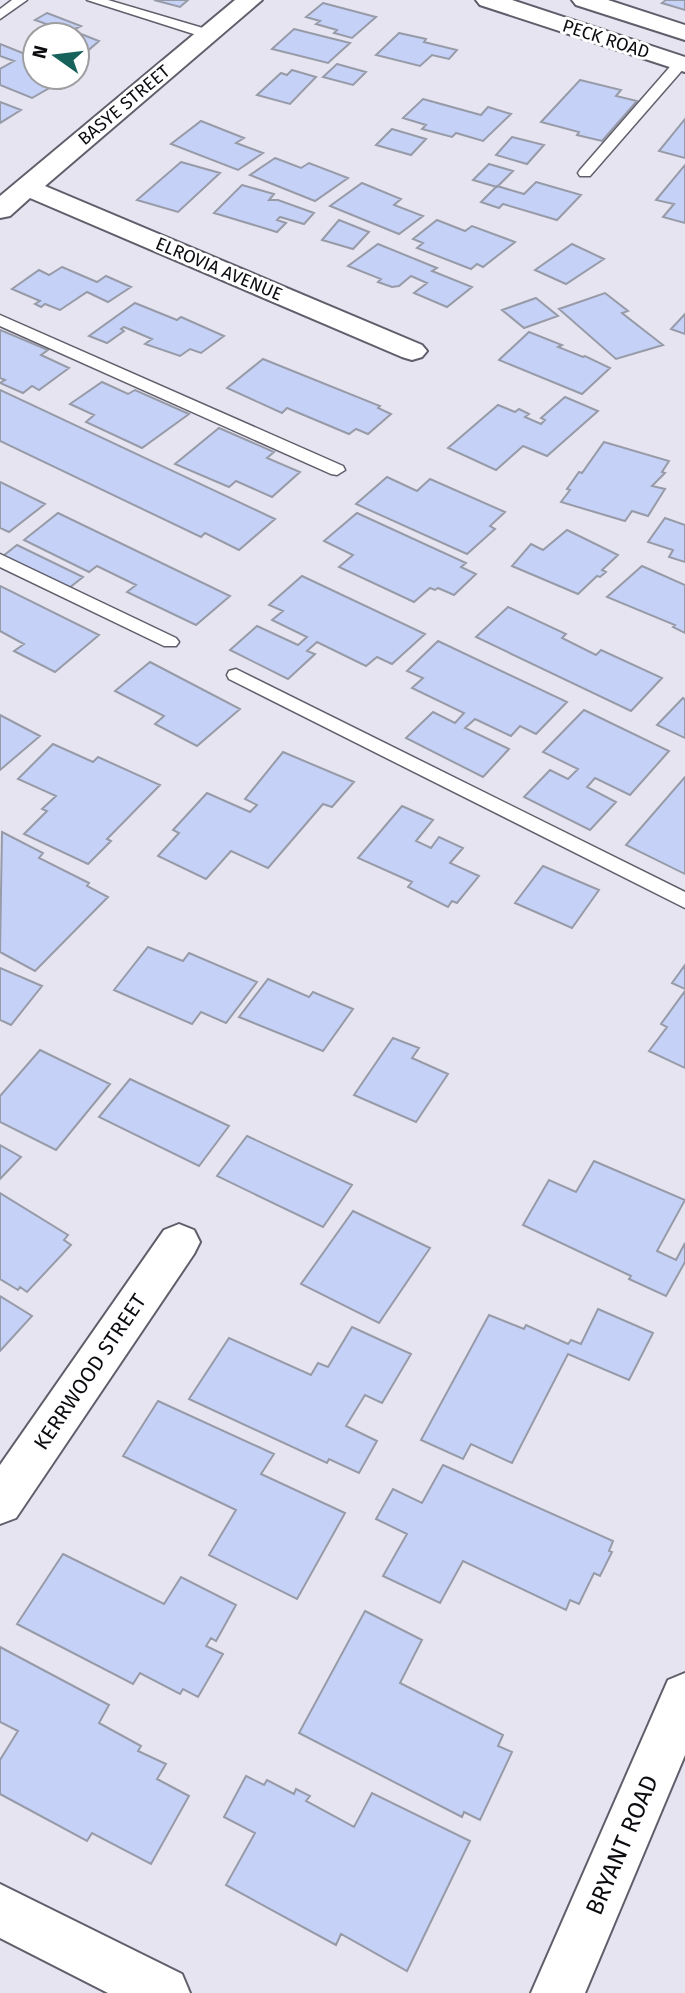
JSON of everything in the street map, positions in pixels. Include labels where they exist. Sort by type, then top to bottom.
[{"type":"street","name":"BASYE STREET","points":[[1,208],[250,0]]},
{"type":"street","name":"PECK ROAD","points":[[488,0],[683,64]]},
{"type":"street","name":"PECK ROAD","points":[[584,0],[685,33]]},
{"type":"street","name":"ELROVIA AVENUE","points":[[26,187],[412,351]]},
{"type":"street","name":"KERRWOOD STREET","points":[[0,1503],[179,1242]]},
{"type":"street","name":"BRYANT ROAD","points":[[558,1993],[685,1697]]},
{"type":"street","points":[[0,1910],[163,1993]]},
{"type":"lane","points":[[0,15],[20,0]]},
{"type":"lane","points":[[94,0],[208,34]]},
{"type":"lane","points":[[585,173],[683,64]]},
{"type":"lane","points":[[0,320],[337,470]]},
{"type":"lane","points":[[0,560],[170,642]]},
{"type":"lane","points":[[236,675],[685,901]]},
{"type":"building","points":[[154,0],[188,0],[180,7]]},
{"type":"building","points":[[666,0],[685,0],[685,10],[662,3]]},
{"type":"building","points":[[323,3],[376,17],[352,38],[334,33],[337,30],[316,24],[320,21],[306,17]]},
{"type":"building","points":[[47,13],[68,21],[38,21],[35,20]]},
{"type":"building","points":[[294,29],[350,43],[328,63],[272,49]]},
{"type":"building","points":[[399,33],[457,50],[449,59],[432,55],[420,66],[376,55]]},
{"type":"building","points":[[91,38],[99,41],[91,48]]},
{"type":"building","points":[[0,44],[21,52],[21,91],[44,91],[32,98],[0,85],[0,69],[14,61],[0,56]]},
{"type":"building","points":[[337,64],[366,72],[353,85],[323,77]]},
{"type":"building","points":[[292,70],[316,77],[290,104],[257,95],[281,73],[287,75]]},
{"type":"building","points":[[580,80],[621,90],[616,96],[637,101],[602,141],[541,122]]},
{"type":"building","points":[[423,99],[481,115],[488,107],[511,114],[483,141],[456,133],[452,137],[422,129],[426,125],[403,118]]},
{"type":"building","points":[[0,102],[21,110],[0,123]]},
{"type":"building","points":[[685,119],[685,158],[659,151]]},
{"type":"building","points":[[201,121],[244,138],[236,143],[263,153],[238,170],[171,144]]},
{"type":"building","points":[[392,129],[426,139],[411,155],[376,145]]},
{"type":"building","points":[[512,137],[544,145],[527,164],[496,155]]},
{"type":"building","points":[[275,158],[301,168],[309,163],[348,178],[315,201],[250,175]]},
{"type":"building","points":[[181,162],[220,173],[178,212],[137,200]]},
{"type":"building","points":[[489,164],[513,171],[497,187],[473,180]]},
{"type":"building","points":[[685,165],[685,223],[663,217],[674,204],[656,200]]},
{"type":"building","points":[[536,182],[581,195],[557,220],[503,204],[499,208],[481,202],[497,186],[524,194]]},
{"type":"building","points":[[362,183],[401,199],[394,205],[423,216],[399,234],[330,206]]},
{"type":"building","points":[[242,185],[274,194],[269,200],[278,200],[314,213],[304,224],[280,217],[277,220],[286,223],[277,232],[214,213]]},
{"type":"building","points":[[339,220],[369,232],[353,249],[322,240]]},
{"type":"building","points":[[437,220],[465,231],[472,226],[515,242],[483,267],[477,264],[471,269],[417,248],[423,243],[413,239]]},
{"type":"building","points":[[378,244],[437,268],[432,271],[472,287],[447,307],[414,293],[427,283],[411,276],[399,286],[392,287],[378,282],[381,279],[348,266]]},
{"type":"building","points":[[572,244],[604,259],[566,284],[535,270]]},
{"type":"building","points":[[62,267],[97,282],[106,276],[131,287],[108,302],[87,292],[60,310],[45,304],[41,307],[35,304],[40,301],[12,289],[39,270],[49,275]]},
{"type":"building","points":[[605,293],[628,311],[622,313],[663,345],[616,359],[559,309]]},
{"type":"building","points":[[536,298],[558,316],[524,328],[502,310]]},
{"type":"building","points":[[135,303],[177,320],[181,317],[224,336],[201,353],[190,349],[180,356],[145,344],[152,339],[124,327],[121,329],[124,331],[107,343],[89,336]]},
{"type":"building","points":[[685,314],[685,334],[671,329]]},
{"type":"building","points":[[0,330],[48,350],[41,355],[69,368],[39,390],[32,386],[23,393],[0,383],[5,380],[0,378]]},
{"type":"building","points":[[529,332],[610,368],[582,394],[499,360]]},
{"type":"building","points":[[263,359],[380,406],[378,408],[391,414],[368,434],[356,429],[349,434],[287,408],[282,413],[227,388]]},
{"type":"building","points":[[102,382],[128,394],[135,390],[189,414],[142,448],[86,422],[94,415],[70,404]]},
{"type":"building","points":[[0,390],[275,519],[239,550],[205,533],[201,537],[0,441]]},
{"type":"building","points":[[565,397],[598,411],[547,456],[523,446],[496,470],[448,448],[498,405],[515,412],[519,409],[529,414],[525,417],[541,424],[545,420],[541,418]]},
{"type":"building","points":[[219,428],[274,452],[267,458],[300,472],[272,497],[236,481],[229,487],[175,464]]},
{"type":"building","points":[[604,442],[669,461],[662,472],[665,473],[652,486],[665,489],[648,516],[632,511],[625,521],[561,502],[579,472],[582,473]]},
{"type":"building","points":[[387,477],[417,491],[430,479],[505,512],[490,526],[495,529],[467,554],[356,504]]},
{"type":"building","points":[[0,482],[45,504],[9,532],[0,528]]},
{"type":"building","points":[[58,513],[230,596],[196,625],[127,592],[136,585],[97,566],[89,572],[24,540]]},
{"type":"building","points":[[357,513],[466,563],[461,567],[476,574],[454,595],[438,588],[430,588],[414,602],[339,567],[353,555],[324,541]]},
{"type":"building","points":[[665,518],[685,525],[685,562],[669,557],[673,550],[648,542]]},
{"type":"building","points":[[567,530],[618,555],[602,570],[606,572],[600,577],[597,576],[578,594],[512,566],[531,544],[543,550]]},
{"type":"building","points":[[17,545],[83,577],[69,588],[3,556]]},
{"type":"building","points":[[642,566],[685,585],[685,633],[673,627],[675,625],[607,597]]},
{"type":"building","points":[[302,576],[425,634],[392,664],[377,657],[366,666],[317,642],[307,651],[315,654],[288,679],[230,650],[257,626],[298,645],[307,637],[272,620],[283,611],[269,605]]},
{"type":"building","points":[[0,586],[99,635],[55,672],[14,651],[24,644],[0,631]]},
{"type":"building","points":[[508,607],[566,634],[562,638],[596,655],[601,650],[662,678],[631,711],[476,637]]},
{"type":"building","points":[[438,641],[567,702],[536,734],[520,726],[511,736],[475,719],[465,728],[509,749],[483,777],[406,738],[433,712],[455,723],[464,713],[412,688],[423,678],[407,671]]},
{"type":"building","points":[[150,662],[240,709],[197,746],[155,724],[164,716],[115,691]]},
{"type":"building","points":[[683,698],[685,700],[685,738],[657,725]]},
{"type":"building","points":[[584,710],[669,751],[630,795],[595,778],[587,787],[616,802],[590,830],[524,797],[550,770],[568,779],[578,769],[543,752]]},
{"type":"building","points":[[0,715],[40,736],[0,770]]},
{"type":"building","points":[[53,744],[93,762],[98,757],[160,785],[107,839],[111,841],[88,864],[24,834],[47,811],[42,809],[56,796],[18,779]]},
{"type":"building","points":[[283,752],[354,782],[332,807],[323,804],[268,868],[231,851],[206,879],[158,856],[179,833],[173,830],[207,793],[250,812],[257,805],[245,799]]},
{"type":"building","points":[[685,777],[685,874],[626,845]]},
{"type":"building","points":[[402,806],[433,820],[416,841],[431,848],[439,837],[463,848],[450,863],[479,876],[457,903],[452,901],[448,907],[408,887],[412,882],[358,858]]},
{"type":"building","points":[[2,832],[43,853],[39,858],[89,883],[87,886],[108,897],[35,971],[0,952]]},
{"type":"building","points":[[543,866],[599,890],[572,928],[515,903]]},
{"type":"building","points":[[148,947],[183,961],[189,953],[257,982],[226,1023],[201,1012],[192,1024],[114,990]]},
{"type":"building","points":[[685,965],[685,989],[672,983]]},
{"type":"building","points":[[0,968],[42,986],[11,1025],[0,1020]]},
{"type":"building","points":[[268,979],[309,997],[313,992],[353,1009],[323,1051],[239,1017]]},
{"type":"building","points":[[685,991],[685,1068],[649,1051],[667,1027],[661,1024]]},
{"type":"building","points":[[393,1038],[419,1048],[412,1058],[448,1074],[416,1122],[354,1095]]},
{"type":"building","points":[[40,1050],[110,1084],[56,1150],[0,1122],[0,1096]]},
{"type":"building","points":[[130,1079],[229,1126],[199,1166],[99,1117]]},
{"type":"building","points":[[247,1136],[352,1185],[323,1227],[217,1176]]},
{"type":"building","points":[[0,1145],[21,1157],[0,1179]]},
{"type":"building","points":[[594,1161],[685,1200],[657,1251],[676,1260],[685,1243],[685,1262],[666,1296],[629,1279],[631,1276],[523,1225],[549,1180],[576,1192]]},
{"type":"building","points":[[0,1193],[68,1235],[64,1240],[71,1245],[27,1292],[20,1287],[18,1290],[0,1279]]},
{"type":"building","points":[[353,1211],[430,1248],[379,1323],[301,1284]]},
{"type":"building","points":[[0,1296],[32,1316],[0,1351]]},
{"type":"building","points":[[598,1309],[653,1333],[629,1380],[568,1354],[512,1463],[471,1444],[463,1459],[421,1440],[489,1315],[524,1329],[526,1325],[568,1344],[571,1340],[581,1344]]},
{"type":"building","points":[[352,1327],[411,1354],[382,1403],[365,1395],[346,1426],[377,1441],[359,1473],[329,1459],[327,1463],[189,1399],[229,1338],[311,1375],[318,1363],[328,1367]]},
{"type":"building","points":[[158,1401],[274,1454],[261,1474],[345,1513],[297,1599],[209,1555],[236,1510],[123,1456]]},
{"type":"building","points":[[443,1465],[613,1541],[609,1551],[612,1552],[600,1576],[594,1573],[579,1604],[570,1600],[566,1610],[463,1561],[440,1603],[383,1576],[407,1534],[376,1519],[393,1489],[422,1503]]},
{"type":"building","points":[[63,1554],[164,1604],[181,1577],[236,1605],[216,1641],[211,1638],[206,1646],[223,1654],[198,1697],[183,1689],[180,1694],[140,1673],[133,1684],[17,1624]]},
{"type":"building","points":[[365,1611],[422,1640],[400,1683],[503,1735],[498,1746],[512,1752],[480,1820],[464,1812],[462,1817],[299,1733]]},
{"type":"building","points":[[0,1647],[109,1705],[99,1723],[141,1746],[138,1751],[166,1764],[157,1779],[189,1796],[151,1864],[92,1833],[87,1841],[0,1794],[0,1760],[18,1731],[0,1722]]},
{"type":"building","points":[[246,1776],[264,1785],[267,1780],[294,1794],[296,1789],[310,1796],[306,1801],[354,1827],[372,1793],[470,1841],[407,1971],[341,1934],[336,1945],[226,1885],[255,1833],[224,1817]]}]
